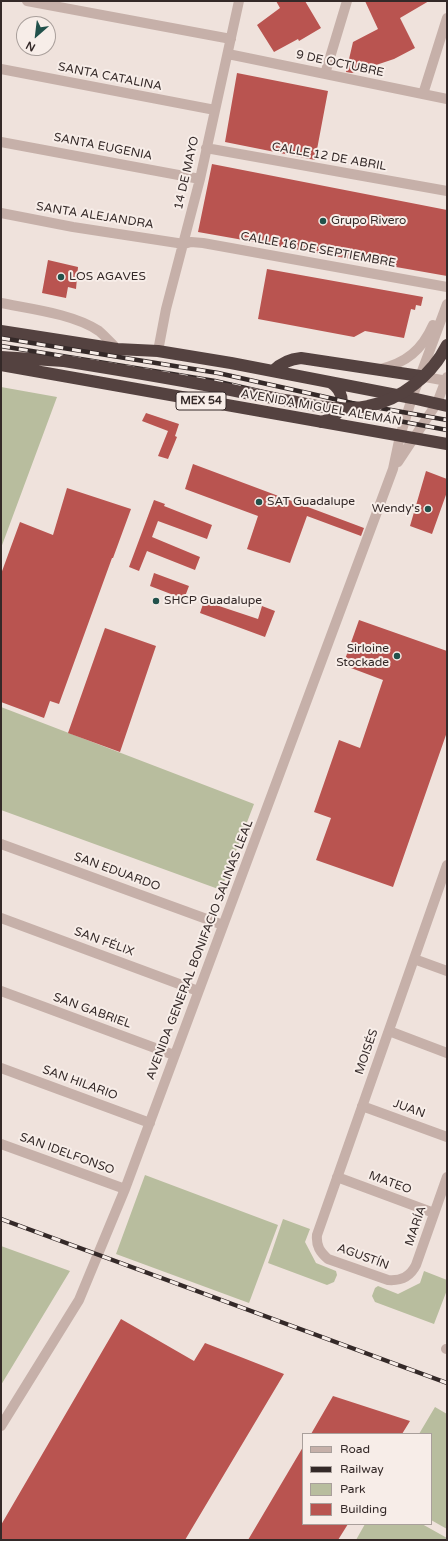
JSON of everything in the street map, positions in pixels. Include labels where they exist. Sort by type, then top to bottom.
[{"type":"highway","points":[[1,331],[117,349],[158,351],[273,371],[442,405]]},
{"type":"highway","points":[[1,357],[64,360],[326,408],[340,409],[380,404],[401,394],[429,370],[447,346]]},
{"type":"highway","points":[[273,371],[283,362],[295,358],[301,358],[420,376]]},
{"type":"highway","name":"AVENIDA MIGUEL ALEMÁN","points":[[1,365],[406,438],[447,444]]},
{"type":"highway","points":[[316,422],[332,419],[341,406],[341,395],[335,385],[330,382]]},
{"type":"street","points":[[26,1],[231,39]]},
{"type":"street","name":"14 DE MAYO","points":[[158,351],[166,309],[200,179],[239,1]]},
{"type":"street","points":[[326,74],[348,1]]},
{"type":"street","points":[[423,94],[447,18]]},
{"type":"street","name":"9 DE OCTUBRE","points":[[228,54],[447,99]]},
{"type":"street","name":"SANTA CATALINA","points":[[1,69],[215,110]]},
{"type":"street","name":"SANTA EUGENIA","points":[[1,142],[200,179]]},
{"type":"street","name":"CALLE 12 DE ABRIL","points":[[206,148],[447,191]]},
{"type":"street","name":"SANTA ALEJANDRA","points":[[1,213],[73,227],[184,244]]},
{"type":"street","name":"CALLE 16 DE SEPTIEMBRE","points":[[184,244],[191,242],[204,242],[447,287]]},
{"type":"street","points":[[380,369],[399,363],[418,349],[427,338],[439,310],[447,299]]},
{"type":"street","points":[[1,303],[79,321],[100,332],[117,349]]},
{"type":"street","name":"AVENIDA GENERAL BONIFACIO SALINAS LEAL","points":[[1,1426],[79,1300],[125,1189],[393,469],[406,438],[412,398],[447,304]]},
{"type":"street","points":[[440,325],[447,333]]},
{"type":"street","points":[[420,376],[447,380]]},
{"type":"street","name":"AVENIDA GENERAL BONIFACIO SALINAS LEAL","points":[[406,438],[442,405],[447,380]]},
{"type":"street","name":"SAN EDUARDO","points":[[1,844],[223,925]]},
{"type":"street","name":"MOISÉS","points":[[319,1249],[317,1235],[414,959],[443,887],[447,865]]},
{"type":"street","name":"SAN FÉLIX","points":[[1,918],[198,991]]},
{"type":"street","points":[[414,959],[447,971]]},
{"type":"street","name":"SAN GABRIEL","points":[[1,991],[174,1056]]},
{"type":"street","points":[[388,1032],[447,1053]]},
{"type":"street","name":"SAN HILARIO","points":[[1,1068],[150,1123]]},
{"type":"street","name":"JUAN","points":[[362,1106],[447,1136]]},
{"type":"street","name":"SAN IDELFONSO","points":[[1,1144],[125,1189]]},
{"type":"street","name":"MARÍA","points":[[402,1279],[413,1272],[447,1177]]},
{"type":"street","name":"MATEO","points":[[337,1178],[434,1213]]},
{"type":"street","name":"AGUSTÍN","points":[[319,1249],[328,1259],[388,1280],[395,1281],[402,1279]]},
{"type":"green space","points":[[1,387],[57,397],[1,548]]},
{"type":"green space","points":[[1,707],[254,804],[221,890],[1,810]]},
{"type":"green space","points":[[145,1175],[278,1225],[249,1303],[116,1254]]},
{"type":"green space","points":[[283,1219],[310,1229],[305,1242],[316,1263],[336,1271],[337,1275],[334,1282],[327,1285],[268,1263]]},
{"type":"green space","points":[[1,1246],[70,1271],[1,1385]]},
{"type":"green space","points":[[424,1271],[447,1280],[447,1290],[434,1324],[375,1302],[372,1296],[375,1288],[378,1286],[398,1294],[420,1283]]},
{"type":"green space","points":[[435,1407],[447,1414],[447,1529],[432,1521],[432,1433],[420,1433]]},
{"type":"green space","points":[[364,1525],[424,1525],[447,1538],[447,1540],[356,1540]]},
{"type":"building","points":[[276,1],[305,1],[321,28],[299,41],[298,39],[274,52],[257,25],[280,8]]},
{"type":"building","points":[[365,1],[429,1],[400,18],[415,48],[394,59],[352,73],[346,72],[353,42],[378,29]]},
{"type":"building","points":[[237,73],[328,91],[315,160],[225,142]]},
{"type":"building","name":"Grupo Rivero","points":[[212,164],[447,210],[447,276],[198,232]]},
{"type":"building","name":"LOS AGAVES","points":[[48,260],[78,267],[76,289],[68,287],[66,298],[42,293]]},
{"type":"building","points":[[267,269],[423,297],[421,306],[416,305],[415,310],[411,309],[404,338],[365,331],[354,337],[258,319]]},
{"type":"building","points":[[146,413],[179,424],[175,436],[177,437],[168,459],[158,456],[168,431],[142,421]]},
{"type":"building","name":"SAT Guadalupe","points":[[193,464],[364,528],[361,536],[307,516],[290,563],[247,549],[258,516],[185,489]]},
{"type":"building","name":"Wendy's","points":[[426,471],[447,479],[447,492],[432,534],[410,526]]},
{"type":"building","points":[[67,488],[131,509],[59,704],[50,701],[44,718],[1,702],[1,574],[20,522],[53,535]]},
{"type":"building","points":[[154,500],[165,504],[164,506],[212,525],[207,539],[158,521],[152,537],[200,557],[195,570],[147,551],[139,571],[129,567]]},
{"type":"building","points":[[154,573],[189,586],[184,599],[150,586]]},
{"type":"building","points":[[204,601],[258,619],[262,606],[275,611],[265,637],[200,613]]},
{"type":"building","points":[[359,620],[447,651],[447,732],[393,887],[316,860],[331,818],[314,812],[339,740],[360,748],[383,680],[343,665]]},
{"type":"building","points":[[105,628],[156,646],[120,752],[68,733]]},
{"type":"building","points":[[121,1319],[194,1361],[205,1343],[284,1374],[185,1540],[1,1540],[1,1525]]},
{"type":"building","points":[[333,1396],[410,1421],[403,1433],[312,1433]]},
{"type":"building","points":[[302,1449],[302,1525],[347,1525],[338,1540],[248,1540]]},
{"type":"railway","points":[[1,338],[218,373],[352,403],[447,420]]},
{"type":"railway","points":[[1,346],[215,381],[351,412],[447,430]]},
{"type":"railway","points":[[1,1219],[447,1383]]},
{"type":"place","name":"Grupo Rivero","points":[[323,221]]},
{"type":"place","name":"LOS AGAVES","points":[[61,277]]},
{"type":"place","name":"SAT Guadalupe","points":[[259,502]]},
{"type":"place","name":"Wendy's","points":[[428,509]]},
{"type":"place","name":"SHCP Guadalupe","points":[[156,601]]},
{"type":"place","name":"Sirloine Stockade","points":[[397,656]]}]
